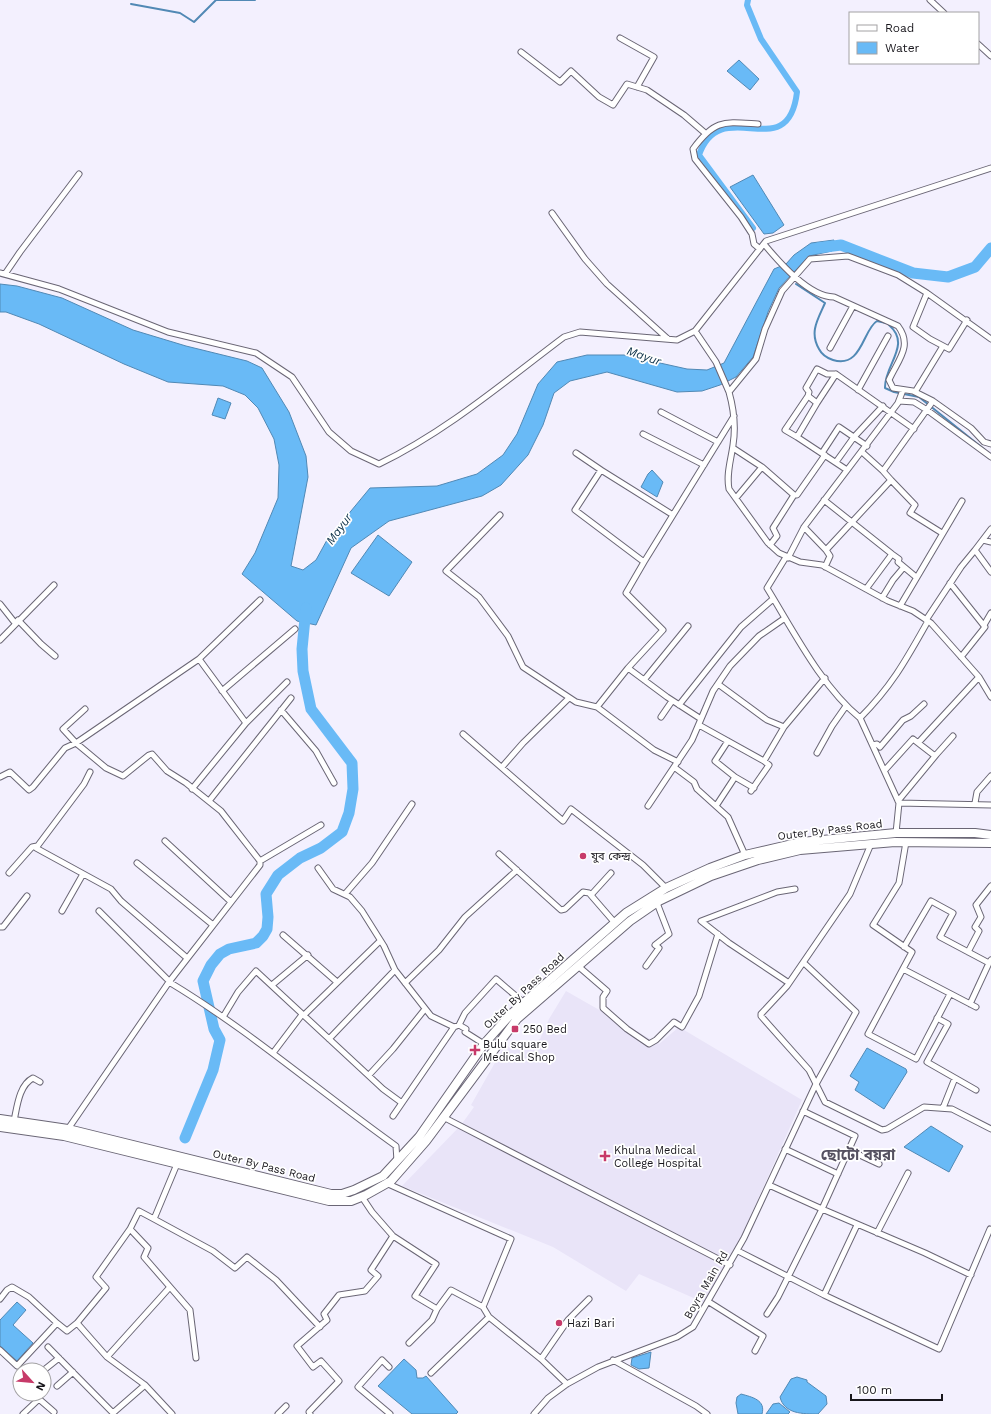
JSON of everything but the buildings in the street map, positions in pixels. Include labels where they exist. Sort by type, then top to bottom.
[{"type":"main road","name":"Outer By Pass Road","points":[[0,1119],[68,1129],[331,1194],[342,1194],[364,1186],[383,1176],[419,1138],[484,1044],[524,1003],[626,913],[666,888],[710,868],[745,855],[801,842],[896,833],[991,834]]},
{"type":"main road","name":"Outer By Pass Road","points":[[0,1127],[64,1136],[329,1201],[351,1201],[391,1181],[426,1141],[517,1019],[630,921],[657,903],[711,876],[758,860],[800,850],[906,842],[991,843]]},
{"type":"street","points":[[930,0],[943,12]]},
{"type":"street","points":[[620,38],[654,57],[637,87]]},
{"type":"street","points":[[979,45],[991,56]]},
{"type":"street","points":[[521,52],[560,82],[571,71],[599,97],[613,105],[627,84],[647,90],[684,115],[705,133]]},
{"type":"street","points":[[758,124],[725,122],[705,133],[693,149],[695,159],[741,217],[752,234],[754,244],[760,249]]},
{"type":"street","points":[[80,174],[3,274],[59,289],[168,332],[256,353],[292,377],[329,432],[351,450],[379,464],[410,449],[441,430],[564,337],[580,332],[676,340],[695,331],[766,241],[991,168]]},
{"type":"street","points":[[552,213],[585,259],[607,284],[668,339]]},
{"type":"street","points":[[764,244],[793,277],[826,297],[834,298],[889,320],[898,326],[905,335],[905,346],[889,380],[893,388],[915,392],[933,401],[971,428],[984,442],[991,444]]},
{"type":"street","points":[[729,392],[756,359],[765,329],[782,291],[810,259],[848,256],[898,276],[927,293],[967,320],[991,339]]},
{"type":"street","points":[[927,293],[913,326],[949,349],[967,320]]},
{"type":"street","points":[[830,348],[853,306]]},
{"type":"street","points":[[695,331],[716,362],[729,392],[735,415],[733,448],[727,481],[729,489],[770,544],[779,553],[787,557],[825,567],[882,598],[913,611],[927,621],[961,657],[979,677],[991,697]]},
{"type":"street","points":[[858,390],[888,336]]},
{"type":"street","points":[[915,392],[943,346]]},
{"type":"street","points":[[847,470],[785,430],[808,396],[810,392],[806,388],[817,369],[827,374],[836,374],[914,429]]},
{"type":"street","points":[[797,437],[836,374]]},
{"type":"street","points":[[896,833],[899,802],[860,718],[846,706],[812,661],[767,588],[804,527],[867,446],[899,400],[903,390]]},
{"type":"street","points":[[808,396],[817,403]]},
{"type":"street","points":[[899,400],[914,402],[928,409],[991,457]]},
{"type":"street","points":[[883,471],[933,401]]},
{"type":"street","points":[[836,462],[854,437],[883,406]]},
{"type":"street","points":[[661,412],[718,442]]},
{"type":"street","points":[[597,707],[628,668],[663,630],[626,593],[735,415]]},
{"type":"street","points":[[770,544],[777,536],[773,528],[794,495],[797,495],[839,428],[867,446]]},
{"type":"street","points":[[643,434],[704,464]]},
{"type":"street","points":[[733,448],[762,467],[794,495]]},
{"type":"street","points":[[862,452],[883,471],[915,505],[910,513],[942,533]]},
{"type":"street","points":[[576,454],[673,515]]},
{"type":"street","points":[[736,498],[762,467]]},
{"type":"street","points":[[601,470],[575,510],[644,562]]},
{"type":"street","points":[[826,550],[891,480]]},
{"type":"street","points":[[824,500],[898,559],[898,562],[916,577]]},
{"type":"street","points":[[900,606],[962,501]]},
{"type":"street","points":[[500,515],[446,571],[479,598],[508,636],[523,667],[576,702],[597,707],[654,750],[676,764],[694,782],[697,789],[728,817],[745,855]]},
{"type":"street","points":[[804,527],[830,556],[825,567]]},
{"type":"street","points":[[860,718],[881,696],[902,669],[927,621],[950,583],[991,529]]},
{"type":"street","points":[[983,540],[991,542]]},
{"type":"street","points":[[975,550],[991,572]]},
{"type":"street","points":[[866,589],[892,554]]},
{"type":"street","points":[[882,598],[893,580],[904,567]]},
{"type":"street","points":[[950,583],[984,625]]},
{"type":"street","points":[[0,640],[54,586]]},
{"type":"street","points":[[679,705],[741,627],[773,599]]},
{"type":"street","points":[[0,777],[10,772],[29,790],[64,748],[76,743],[199,659],[260,600]]},
{"type":"street","points":[[0,604],[17,622],[55,656]]},
{"type":"street","points":[[961,657],[986,627],[984,625],[991,613]]},
{"type":"street","points":[[648,806],[692,740],[718,684],[730,666],[759,636],[785,618]]},
{"type":"street","points":[[644,680],[688,626]]},
{"type":"street","points":[[222,691],[295,629]]},
{"type":"street","points":[[199,659],[246,723]]},
{"type":"street","points":[[628,668],[672,701],[701,719]]},
{"type":"street","points":[[918,743],[979,677]]},
{"type":"street","points":[[764,761],[784,727],[825,678]]},
{"type":"street","points":[[192,789],[246,723],[287,682]]},
{"type":"street","points":[[718,684],[767,720],[784,727]]},
{"type":"street","points":[[209,801],[291,698]]},
{"type":"street","points":[[502,767],[569,698]]},
{"type":"street","points":[[661,717],[672,701]]},
{"type":"street","points":[[873,745],[877,744],[880,747],[903,720],[911,716],[924,704]]},
{"type":"street","points":[[817,753],[832,726],[846,706]]},
{"type":"street","points":[[85,709],[63,729],[76,743],[106,768],[123,776],[149,754],[152,754],[167,771],[221,811],[260,861]]},
{"type":"street","points":[[282,710],[316,751],[334,783]]},
{"type":"street","points":[[699,725],[728,741],[764,761],[770,765],[752,790],[715,761],[728,741]]},
{"type":"street","points":[[463,734],[563,821],[571,809],[643,865],[666,888]]},
{"type":"street","points":[[899,802],[953,736]]},
{"type":"street","points":[[884,770],[913,739],[935,756],[936,755]]},
{"type":"street","points":[[9,873],[32,847],[37,846],[84,784],[90,772]]},
{"type":"street","points":[[975,803],[977,792],[991,776]]},
{"type":"street","points":[[716,806],[735,777]]},
{"type":"street","points":[[899,802],[940,805],[975,803],[991,805]]},
{"type":"street","points":[[345,894],[372,863],[412,804]]},
{"type":"street","points":[[68,1129],[169,981],[260,865],[260,861],[320,825]]},
{"type":"street","points":[[165,841],[231,902]]},
{"type":"street","points":[[906,842],[899,883],[872,925],[912,952],[868,1034],[916,1059],[950,994]]},
{"type":"street","points":[[871,844],[850,894],[804,963],[761,1015],[809,1070],[825,1102],[882,1130],[887,1129],[924,1107],[952,1108],[991,1129]]},
{"type":"street","points":[[37,846],[36,848],[111,888],[121,901],[187,958]]},
{"type":"street","points":[[499,854],[561,910],[566,909],[583,892],[591,895],[615,923]]},
{"type":"street","points":[[137,863],[213,925]]},
{"type":"street","points":[[318,868],[334,889],[350,897],[362,910],[395,970],[430,1016],[466,1029],[465,1032],[484,1044]]},
{"type":"street","points":[[404,983],[439,950],[465,917],[517,870]]},
{"type":"street","points":[[591,895],[611,873]]},
{"type":"street","points":[[62,911],[83,874]]},
{"type":"street","points":[[968,952],[979,931],[975,927],[980,917],[976,905],[991,886]]},
{"type":"street","points":[[789,983],[701,921],[777,892],[795,889]]},
{"type":"street","points":[[0,927],[3,926],[27,896]]},
{"type":"street","points":[[904,947],[931,901],[953,914],[940,937],[968,952],[990,961],[970,1004]]},
{"type":"street","points":[[646,966],[659,948],[655,944],[669,934],[657,903]]},
{"type":"street","points":[[99,911],[169,981],[223,1017],[396,1146],[397,1161]]},
{"type":"street","points":[[578,966],[607,991],[603,997],[603,1008],[627,1029],[649,1044],[656,1040],[674,1022],[682,1027],[699,996],[718,934]]},
{"type":"street","points":[[283,935],[338,982]]},
{"type":"street","points":[[272,1053],[302,1016],[380,941]]},
{"type":"street","points":[[272,985],[308,955]]},
{"type":"street","name":"Boyra Main Rd","points":[[534,1414],[548,1398],[567,1384],[614,1360],[677,1338],[693,1327],[709,1302],[738,1251],[803,1111],[856,1012],[804,963]]},
{"type":"street","points":[[903,969],[976,1007]]},
{"type":"street","points":[[330,1039],[395,970]]},
{"type":"street","points":[[223,1017],[238,992],[256,971],[383,1089],[402,1103]]},
{"type":"street","points":[[393,1116],[465,1013],[496,979],[524,1003]]},
{"type":"street","points":[[369,1075],[393,1049],[425,1008]]},
{"type":"street","points":[[937,1018],[948,1024],[927,1062],[976,1090]]},
{"type":"street","points":[[14,1121],[20,1096],[25,1086],[33,1078],[40,1082]]},
{"type":"street","points":[[942,1108],[955,1078]]},
{"type":"street","points":[[767,1314],[778,1297],[822,1209],[855,1136],[803,1111]]},
{"type":"street","points":[[443,1117],[730,1265]]},
{"type":"street","points":[[785,1149],[838,1174]]},
{"type":"street","points":[[849,1150],[880,1164]]},
{"type":"street","points":[[154,1219],[177,1164]]},
{"type":"street","points":[[877,1233],[908,1173]]},
{"type":"street","points":[[386,1184],[511,1239],[483,1307]]},
{"type":"street","points":[[768,1185],[856,1225],[926,1253],[971,1275]]},
{"type":"street","points":[[362,1196],[372,1212],[393,1236],[436,1264],[415,1296],[437,1309]]},
{"type":"street","points":[[0,1299],[7,1290],[12,1287],[29,1297],[68,1330],[77,1324],[106,1288],[96,1277],[130,1229],[139,1211],[208,1248],[235,1268],[247,1257],[276,1280],[320,1327]]},
{"type":"street","points":[[824,1295],[856,1225]]},
{"type":"street","points":[[130,1229],[148,1248],[144,1257],[190,1310],[196,1358]]},
{"type":"street","points":[[738,1251],[824,1295],[939,1349],[990,1230]]},
{"type":"street","points":[[310,1414],[309,1412],[339,1381],[321,1361],[313,1367],[296,1346],[327,1320],[324,1314],[339,1295],[365,1291],[378,1276],[371,1270],[393,1236]]},
{"type":"street","points":[[107,1357],[170,1287]]},
{"type":"street","points":[[409,1343],[432,1320],[437,1309],[451,1290],[483,1307],[489,1317],[541,1359],[567,1384]]},
{"type":"street","points":[[541,1359],[568,1320],[589,1299]]},
{"type":"street","points":[[709,1302],[763,1336],[755,1351]]},
{"type":"street","points":[[430,1373],[489,1317]]},
{"type":"street","points":[[0,1350],[17,1366],[58,1323]]},
{"type":"street","points":[[77,1324],[107,1357],[145,1385],[172,1414]]},
{"type":"street","points":[[48,1347],[113,1413],[145,1385]]},
{"type":"street","points":[[52,1364],[59,1358]]},
{"type":"street","points":[[389,1367],[382,1360],[358,1387],[390,1414]]},
{"type":"street","points":[[614,1360],[696,1406],[707,1414]]},
{"type":"street","points":[[57,1386],[72,1372]]},
{"type":"street","points":[[23,1414],[39,1399],[54,1412]]},
{"type":"street","points":[[278,1414],[286,1406]]},
{"type":"shaded area","name":"Khulna Medical College Hospital","points":[[566,991],[659,1044],[679,1027],[802,1100],[743,1233],[705,1303],[639,1274],[626,1291],[553,1247],[402,1186],[461,1125],[474,1107],[471,1105],[505,1045],[516,1050],[540,1039],[549,1019]]},
{"type":"water","points":[[739,60],[759,79],[750,90],[727,71]]},
{"type":"water","points":[[753,175],[784,225],[773,233],[764,234],[730,187]]},
{"type":"water","points":[[834,240],[832,251],[809,256],[779,288],[768,312],[753,357],[736,377],[720,385],[702,391],[677,392],[607,372],[570,381],[554,393],[543,425],[528,455],[501,485],[482,496],[389,521],[351,548],[316,625],[297,621],[242,574],[255,553],[278,498],[279,465],[274,439],[258,408],[245,395],[223,386],[168,382],[124,364],[39,324],[6,312],[0,312],[0,284],[17,286],[62,298],[133,330],[186,346],[247,361],[262,368],[289,412],[306,456],[308,477],[291,566],[303,570],[316,560],[327,540],[370,488],[437,486],[477,474],[503,455],[517,434],[538,384],[557,362],[587,355],[624,355],[687,369],[707,370],[724,363],[774,269],[786,264],[794,255],[811,243]]},
{"type":"water","points":[[218,398],[231,403],[225,419],[212,415]]},
{"type":"water","points":[[652,470],[663,482],[657,497],[641,487]]},
{"type":"water","points":[[378,535],[412,562],[389,596],[351,573]]},
{"type":"water","points":[[867,1048],[906,1069],[907,1072],[884,1109],[855,1090],[859,1082],[850,1076]]},
{"type":"water","points":[[931,1126],[963,1146],[949,1172],[904,1147]]},
{"type":"water","points":[[17,1302],[26,1310],[13,1325],[33,1343],[17,1361],[0,1346],[0,1320]]},
{"type":"water","points":[[651,1352],[649,1368],[639,1369],[631,1365],[632,1358]]},
{"type":"water","points":[[404,1359],[416,1370],[417,1378],[423,1378],[426,1376],[458,1412],[456,1414],[412,1414],[378,1386]]},
{"type":"water","points":[[797,1377],[807,1380],[807,1382],[826,1396],[827,1404],[818,1414],[795,1412],[790,1410],[782,1403],[780,1397],[791,1379]]},
{"type":"water","points":[[741,1394],[754,1398],[760,1402],[763,1409],[762,1414],[738,1414],[736,1403],[737,1397]]},
{"type":"water","points":[[779,1403],[790,1412],[788,1414],[766,1414],[773,1404]]},
{"type":"waterway","points":[[131,4],[180,13],[194,22],[216,0],[255,0]]},
{"type":"waterway","points":[[748,0],[747,5],[761,39],[797,92],[791,114],[781,125],[768,129],[737,127],[722,129],[709,137],[699,155],[753,228]]},
{"type":"waterway","name":"Mayur","points":[[818,248],[841,245],[913,273],[948,277],[975,267],[991,248]]},
{"type":"waterway","points":[[796,284],[825,303],[817,320],[815,337],[820,351],[825,356],[833,360],[843,361],[850,359],[861,347],[872,325],[877,321],[886,323]]},
{"type":"waterway","points":[[889,325],[898,340],[898,348],[888,371],[885,388],[894,392],[919,397],[985,450]]},
{"type":"waterway","points":[[185,1138],[213,1070],[220,1040],[214,1029],[203,981],[211,965],[220,954],[229,949],[256,943],[263,936],[267,929],[268,917],[266,894],[278,875],[300,858],[321,848],[342,832],[349,813],[353,789],[352,763],[311,709],[303,671],[302,649],[306,608]]},
{"type":"place","name":"যুব কেন্দ্র","points":[[583,856]]},
{"type":"place","name":"250 Bed","points":[[515,1029]]},
{"type":"place","name":"Bulu square Medical Shop","points":[[475,1050]]},
{"type":"place","name":"Khulna Medical College Hospital","points":[[605,1156]]},
{"type":"place","name":"Hazi Bari","points":[[559,1323]]},
{"type":"district","name":"ছোটো বয়রা","points":[[858,1155]]}]
